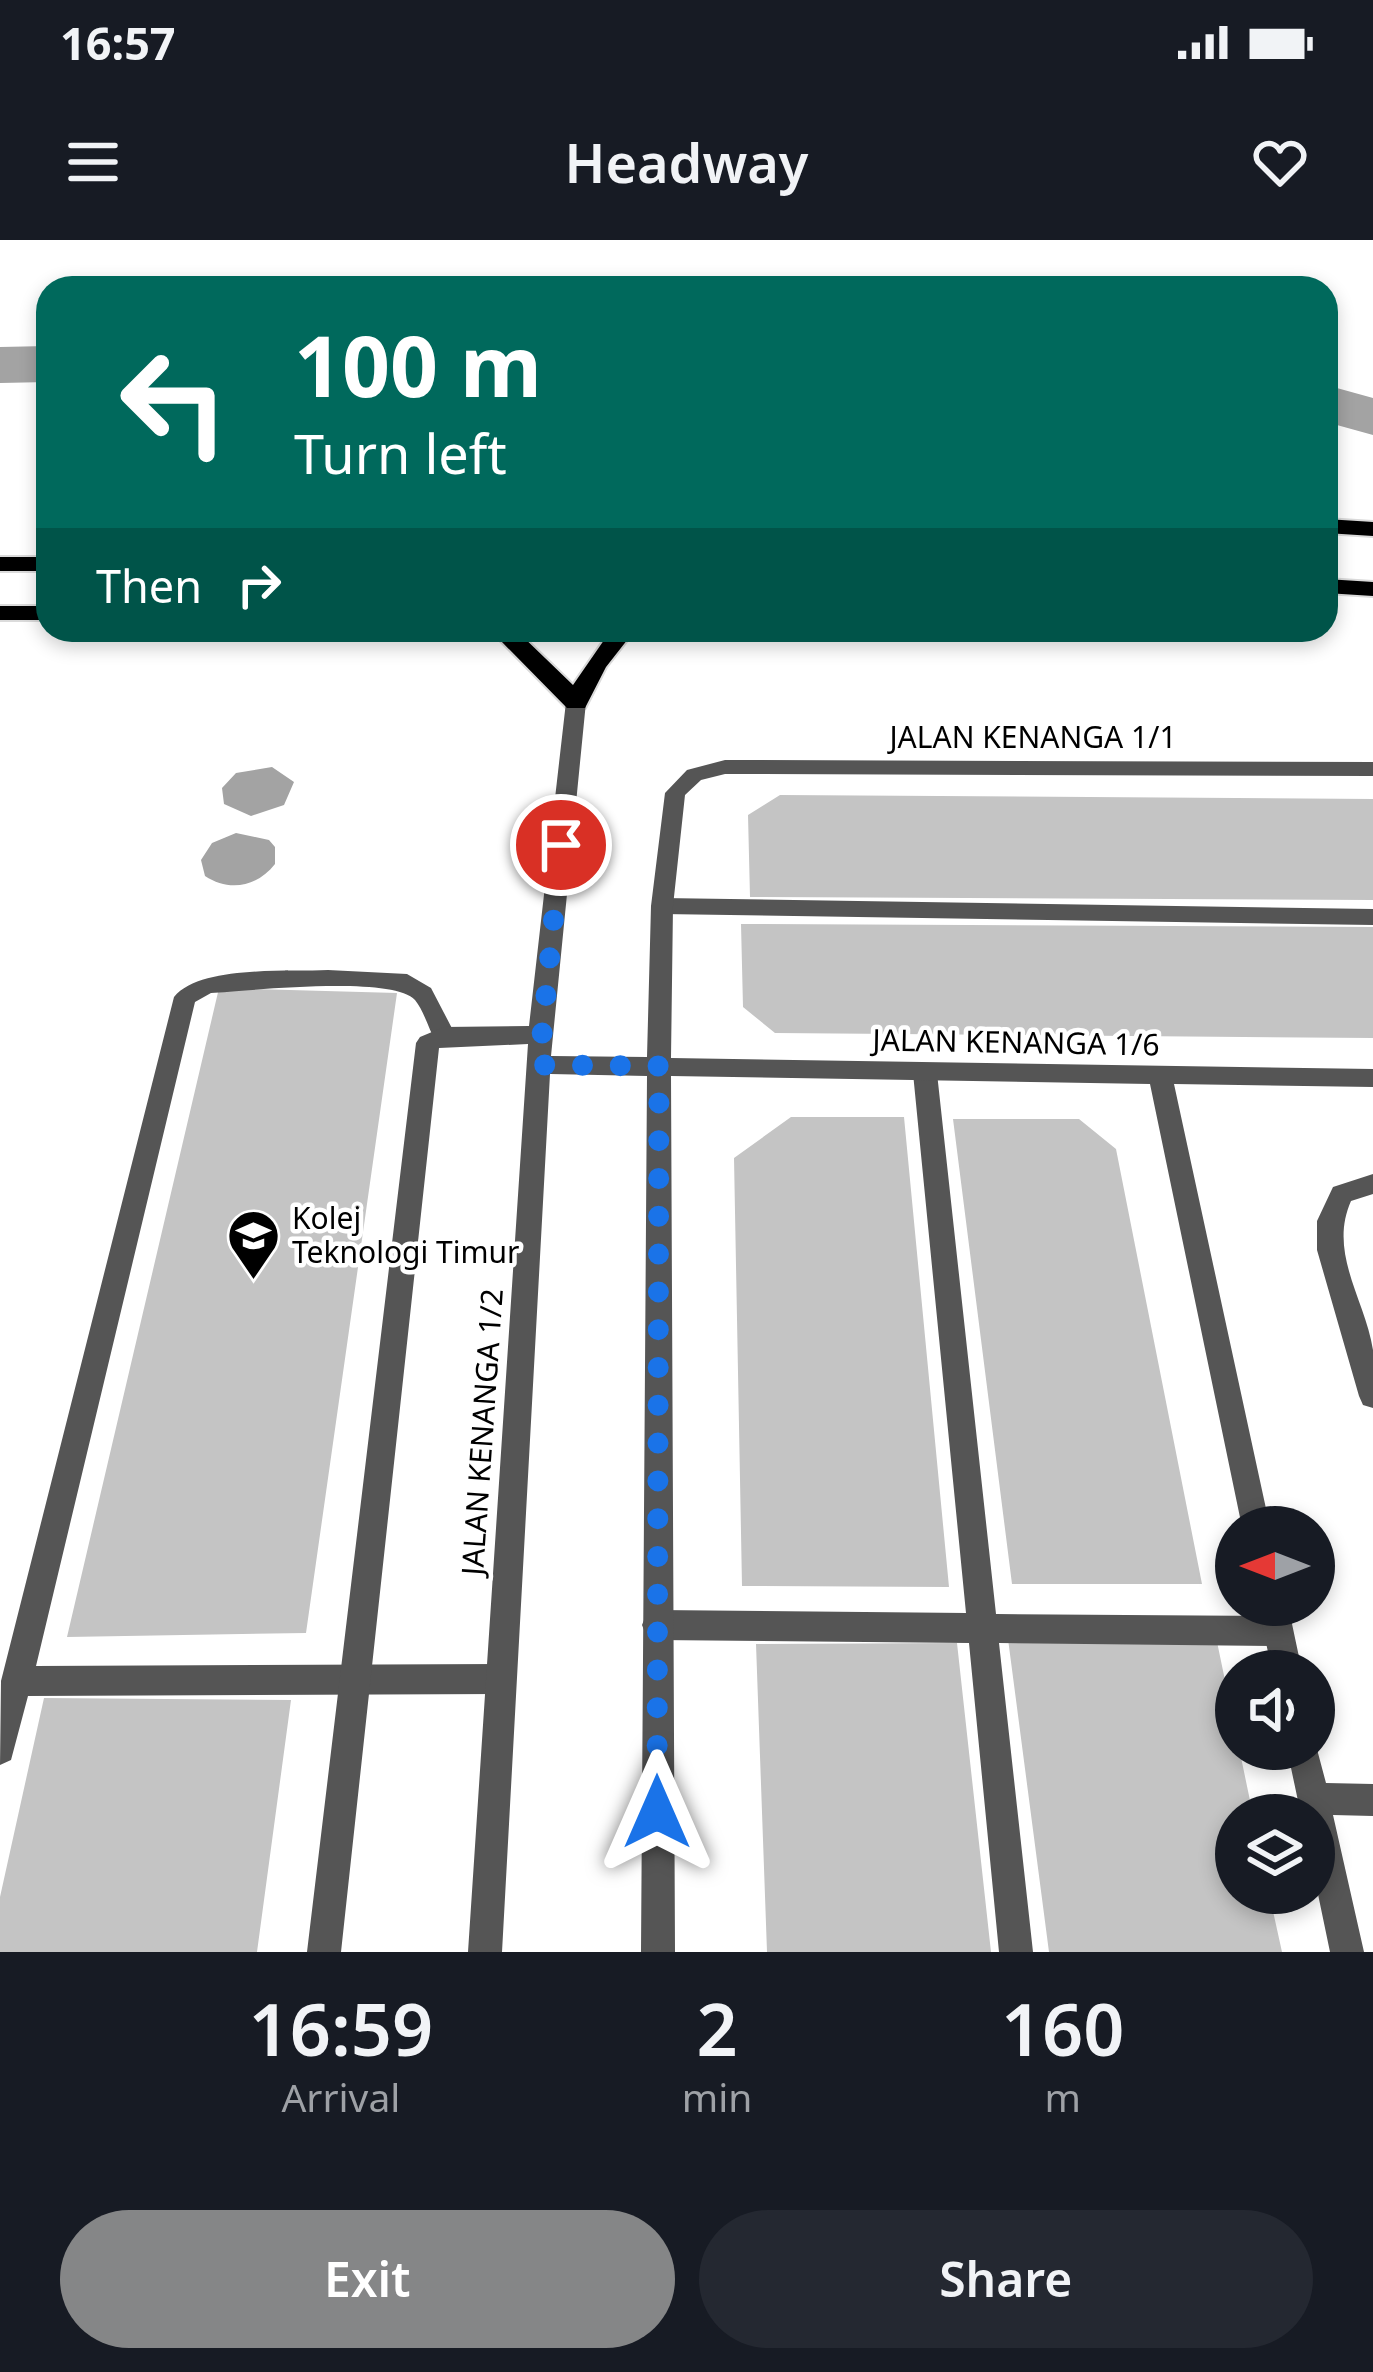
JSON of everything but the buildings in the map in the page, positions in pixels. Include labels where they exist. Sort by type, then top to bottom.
[{"type":"main road","points":[[1338,527],[1373,530]]},
{"type":"main road","points":[[0,564],[36,564]]},
{"type":"main road","points":[[1338,587],[1373,589]]},
{"type":"main road","points":[[0,613],[36,613]]},
{"type":"main road","points":[[515,642],[576,702],[613,642]]},
{"type":"street","name":"JALAN KENANGA 1/2","points":[[485,1952],[540,1035],[576,702]]},
{"type":"street","name":"JALAN KENANGA 1/1","points":[[662,906],[674,793],[694,775],[725,767],[1373,769]]},
{"type":"street","points":[[658,1952],[662,906],[1373,917]]},
{"type":"street","points":[[0,1749],[185,998],[207,985],[328,978],[399,980],[423,994],[444,1036]]},
{"type":"street","points":[[324,1952],[428,1042],[444,1036],[540,1035]]},
{"type":"street","name":"JALAN KENANGA 1/6","points":[[539,1065],[1373,1078]]},
{"type":"street","points":[[925,1072],[1016,1952]]},
{"type":"street","points":[[1160,1074],[1252,1506]]},
{"type":"street","points":[[1373,1184],[1342,1195],[1330,1221],[1330,1250],[1373,1396]]},
{"type":"street","points":[[657,1625],[982,1628],[1215,1620]]},
{"type":"street","points":[[16,1681],[501,1679]]},
{"type":"street","points":[[1335,1799],[1373,1800]]},
{"type":"street","points":[[1335,1896],[1347,1952]]},
{"type":"shaded area","points":[[272,767],[294,782],[284,805],[251,816],[224,804],[222,788],[236,773]]},
{"type":"shaded area","points":[[236,833],[269,840],[275,847],[275,864],[260,878],[242,885],[205,876],[201,860],[212,843]]},
{"type":"waterway","points":[[0,365],[36,364]]},
{"type":"waterway","points":[[1338,407],[1373,417]]},
{"type":"place","name":"Kolej Teknologi Timur","points":[[253,1282]]},
{"type":"route","points":[[561,845],[539,1065],[659,1066],[657,1812]]}]
